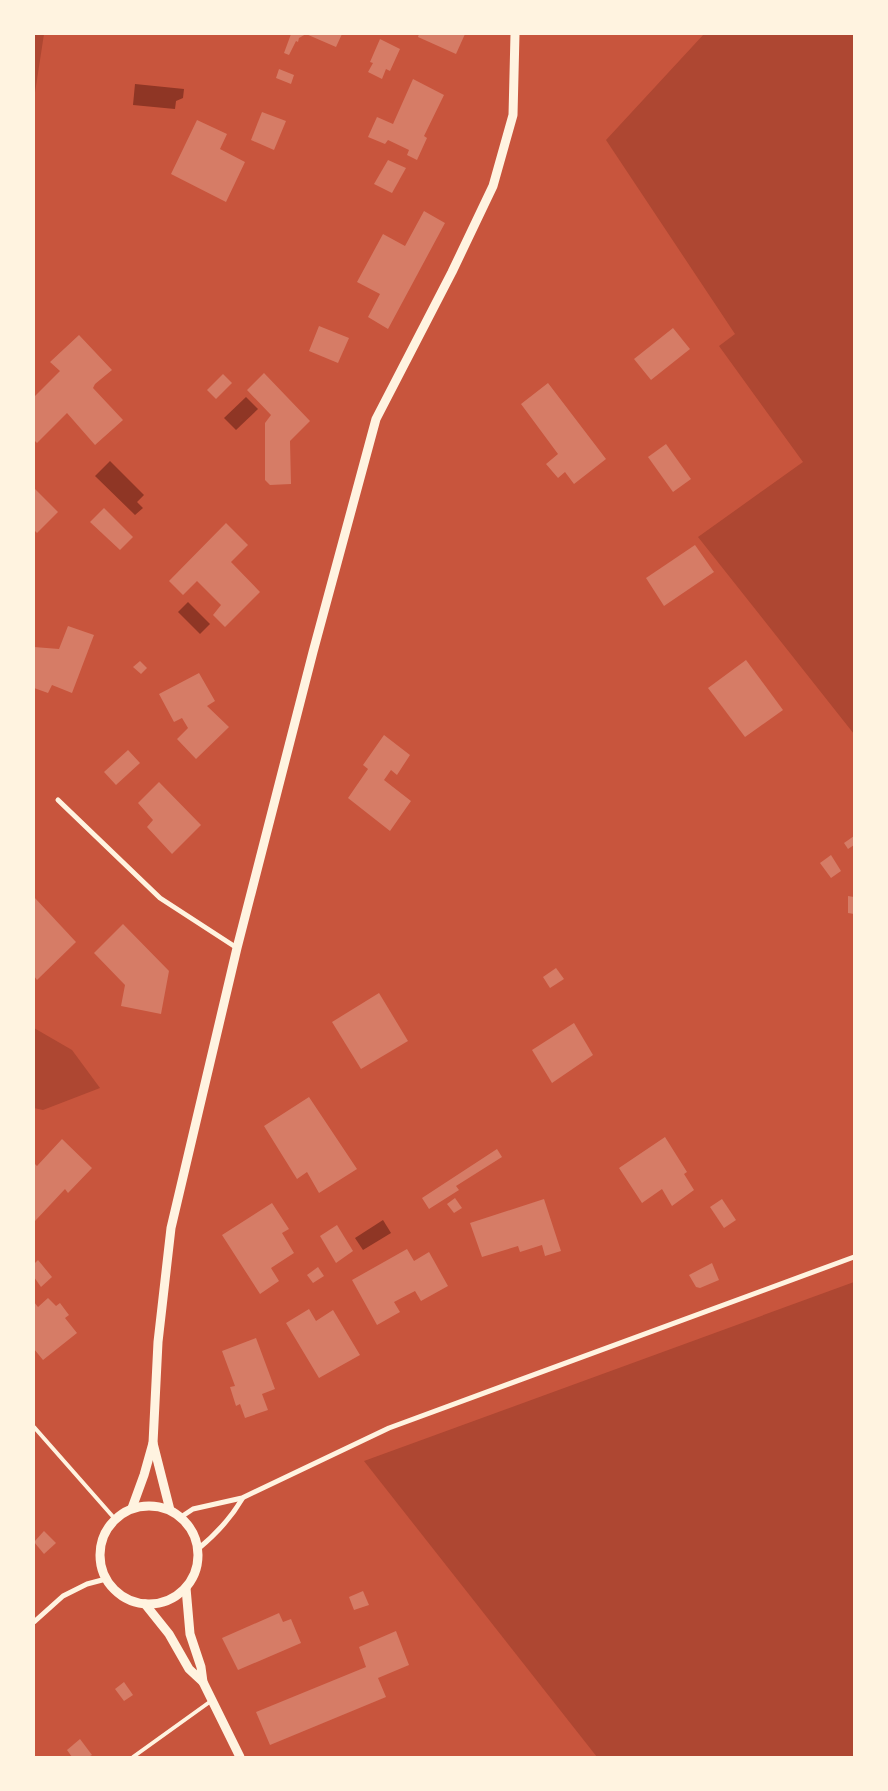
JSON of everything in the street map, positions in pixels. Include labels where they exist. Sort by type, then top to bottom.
[{"type":"street","points":[[132,1508],[153,1443],[158,1342],[171,1228],[238,948],[313,652],[376,419],[452,272],[493,186],[513,115],[515,34]]},
{"type":"street","points":[[58,800],[160,898],[238,948]]},
{"type":"street","points":[[181,1517],[193,1509],[242,1498],[389,1428],[854,1257]]},
{"type":"street","points":[[153,1443],[170,1510]]},
{"type":"street","points":[[198,1550],[235,1510],[242,1498]]},
{"type":"street","points":[[158,1506],[170,1510],[181,1517],[196,1537],[198,1563],[194,1577],[186,1588],[174,1598],[160,1603],[145,1604],[129,1600],[116,1591],[106,1579],[100,1564],[100,1548],[105,1532],[115,1519],[132,1508],[158,1506]]},
{"type":"street","points":[[34,1622],[63,1596],[87,1584],[106,1579]]},
{"type":"street","points":[[186,1588],[190,1634],[201,1667],[203,1682],[240,1757]]},
{"type":"street","points":[[145,1604],[169,1634],[189,1668],[203,1682]]},
{"type":"lane","points":[[34,1427],[115,1519]]},
{"type":"lane","points":[[132,1757],[211,1701]]},
{"type":"shaded area","points":[[34,34],[44,34],[34,99]]},
{"type":"shaded area","points":[[704,34],[854,34],[854,734],[698,537],[803,462],[719,346],[735,334],[606,140]]},
{"type":"shaded area","points":[[135,84],[184,89],[183,98],[176,101],[175,109],[133,105]]},
{"type":"shaded area","points":[[246,397],[258,409],[236,430],[224,418]]},
{"type":"shaded area","points":[[110,461],[144,495],[137,502],[143,508],[135,515],[95,476]]},
{"type":"shaded area","points":[[188,602],[210,624],[200,634],[178,612]]},
{"type":"shaded area","points":[[34,1028],[72,1050],[100,1088],[43,1110],[34,1108]]},
{"type":"shaded area","points":[[383,1220],[391,1233],[363,1250],[355,1238]]},
{"type":"shaded area","points":[[854,1282],[854,1757],[597,1757],[364,1461]]},
{"type":"building","points":[[291,34],[306,34],[299,38],[298,42],[296,41],[289,55],[284,53]]},
{"type":"building","points":[[306,34],[342,34],[336,47]]},
{"type":"building","points":[[419,34],[465,34],[456,54],[418,37]]},
{"type":"building","points":[[380,39],[400,49],[390,71],[386,69],[382,79],[368,72],[373,63],[370,62]]},
{"type":"building","points":[[279,69],[294,75],[291,84],[276,78]]},
{"type":"building","points":[[413,79],[444,95],[424,136],[427,138],[417,160],[407,155],[409,150],[388,140],[385,144],[368,137],[377,117],[393,124]]},
{"type":"building","points":[[262,112],[286,121],[274,150],[251,140]]},
{"type":"building","points":[[197,120],[227,134],[220,149],[245,162],[226,202],[171,174]]},
{"type":"building","points":[[388,160],[406,168],[392,193],[374,184]]},
{"type":"building","points":[[424,211],[445,223],[388,329],[368,317],[380,294],[357,282],[383,234],[405,246]]},
{"type":"building","points":[[319,326],[349,338],[338,363],[309,351]]},
{"type":"building","points":[[673,328],[690,349],[651,380],[634,359]]},
{"type":"building","points":[[79,335],[112,370],[95,384],[93,388],[123,420],[95,445],[67,413],[37,443],[34,440],[34,397],[60,371],[50,362]]},
{"type":"building","points":[[264,373],[310,421],[290,441],[291,484],[270,485],[265,480],[265,423],[271,415],[247,390]]},
{"type":"building","points":[[223,374],[232,383],[216,399],[207,390]]},
{"type":"building","points":[[548,383],[606,459],[574,484],[565,472],[558,478],[546,464],[558,454],[521,404]]},
{"type":"building","points":[[666,444],[691,479],[673,492],[648,457]]},
{"type":"building","points":[[34,488],[58,512],[37,533],[34,530]]},
{"type":"building","points":[[104,508],[133,537],[120,550],[90,522]]},
{"type":"building","points":[[226,523],[248,545],[231,562],[260,592],[225,627],[213,615],[221,605],[197,581],[183,595],[169,581]]},
{"type":"building","points":[[695,545],[714,572],[664,606],[646,578]]},
{"type":"building","points":[[68,626],[94,635],[72,693],[52,685],[48,693],[34,688],[34,647],[59,649]]},
{"type":"building","points":[[746,660],[783,710],[745,737],[708,688]]},
{"type":"building","points":[[140,661],[147,668],[141,674],[133,667]]},
{"type":"building","points":[[199,673],[215,701],[207,706],[229,727],[196,759],[177,739],[188,728],[182,718],[174,722],[159,694]]},
{"type":"building","points":[[384,735],[410,755],[397,775],[391,770],[384,780],[411,801],[390,831],[348,798],[368,769],[363,765]]},
{"type":"building","points":[[128,750],[140,763],[116,785],[104,772]]},
{"type":"building","points":[[159,782],[201,825],[172,854],[147,827],[153,820],[138,803]]},
{"type":"building","points":[[854,836],[854,845],[848,849],[844,843]]},
{"type":"building","points":[[831,855],[841,871],[831,878],[820,863]]},
{"type":"building","points":[[848,896],[854,897],[854,914],[848,913]]},
{"type":"building","points":[[34,897],[76,942],[37,980],[34,976]]},
{"type":"building","points":[[123,924],[169,971],[161,1014],[121,1006],[125,985],[94,953]]},
{"type":"building","points":[[556,968],[564,979],[550,988],[543,977]]},
{"type":"building","points":[[379,993],[408,1041],[361,1069],[332,1022]]},
{"type":"building","points":[[574,1023],[593,1055],[552,1083],[532,1050]]},
{"type":"building","points":[[309,1097],[357,1169],[319,1193],[307,1172],[297,1179],[264,1126]]},
{"type":"building","points":[[665,1137],[687,1172],[684,1174],[694,1190],[672,1206],[662,1189],[642,1203],[619,1168]]},
{"type":"building","points":[[62,1139],[92,1168],[68,1193],[65,1189],[35,1221],[34,1163],[37,1166]]},
{"type":"building","points":[[497,1149],[502,1157],[456,1186],[459,1190],[429,1209],[422,1198]]},
{"type":"building","points":[[455,1198],[462,1208],[454,1213],[447,1204]]},
{"type":"building","points":[[544,1199],[561,1251],[545,1256],[542,1245],[520,1252],[518,1246],[482,1257],[470,1223]]},
{"type":"building","points":[[722,1199],[736,1220],[724,1228],[710,1207]]},
{"type":"building","points":[[272,1203],[289,1229],[282,1233],[294,1253],[271,1268],[279,1281],[260,1294],[222,1235]]},
{"type":"building","points":[[337,1225],[353,1251],[336,1263],[320,1236]]},
{"type":"building","points":[[407,1249],[414,1261],[429,1252],[448,1286],[421,1301],[415,1291],[394,1302],[400,1312],[377,1325],[352,1280]]},
{"type":"building","points":[[38,1260],[52,1277],[41,1287],[34,1277],[34,1264]]},
{"type":"building","points":[[712,1263],[719,1280],[700,1288],[696,1287],[689,1275]]},
{"type":"building","points":[[318,1267],[324,1276],[313,1283],[307,1275]]},
{"type":"building","points":[[48,1298],[56,1306],[60,1303],[69,1315],[65,1318],[77,1333],[43,1360],[34,1349],[34,1302],[38,1307]]},
{"type":"building","points":[[309,1309],[316,1321],[333,1310],[360,1355],[319,1378],[286,1323]]},
{"type":"building","points":[[256,1338],[275,1389],[262,1394],[268,1410],[245,1418],[240,1404],[236,1406],[230,1387],[235,1386],[222,1351]]},
{"type":"building","points":[[44,1531],[56,1543],[44,1554],[34,1542]]},
{"type":"building","points":[[363,1591],[369,1605],[354,1610],[349,1597]]},
{"type":"building","points":[[279,1613],[283,1622],[291,1619],[301,1643],[238,1670],[222,1638]]},
{"type":"building","points":[[396,1631],[409,1665],[378,1678],[386,1697],[270,1745],[256,1712],[366,1667],[359,1647]]},
{"type":"building","points":[[124,1682],[133,1695],[124,1701],[115,1689]]},
{"type":"building","points":[[80,1739],[92,1755],[88,1757],[72,1757],[67,1750]]}]
